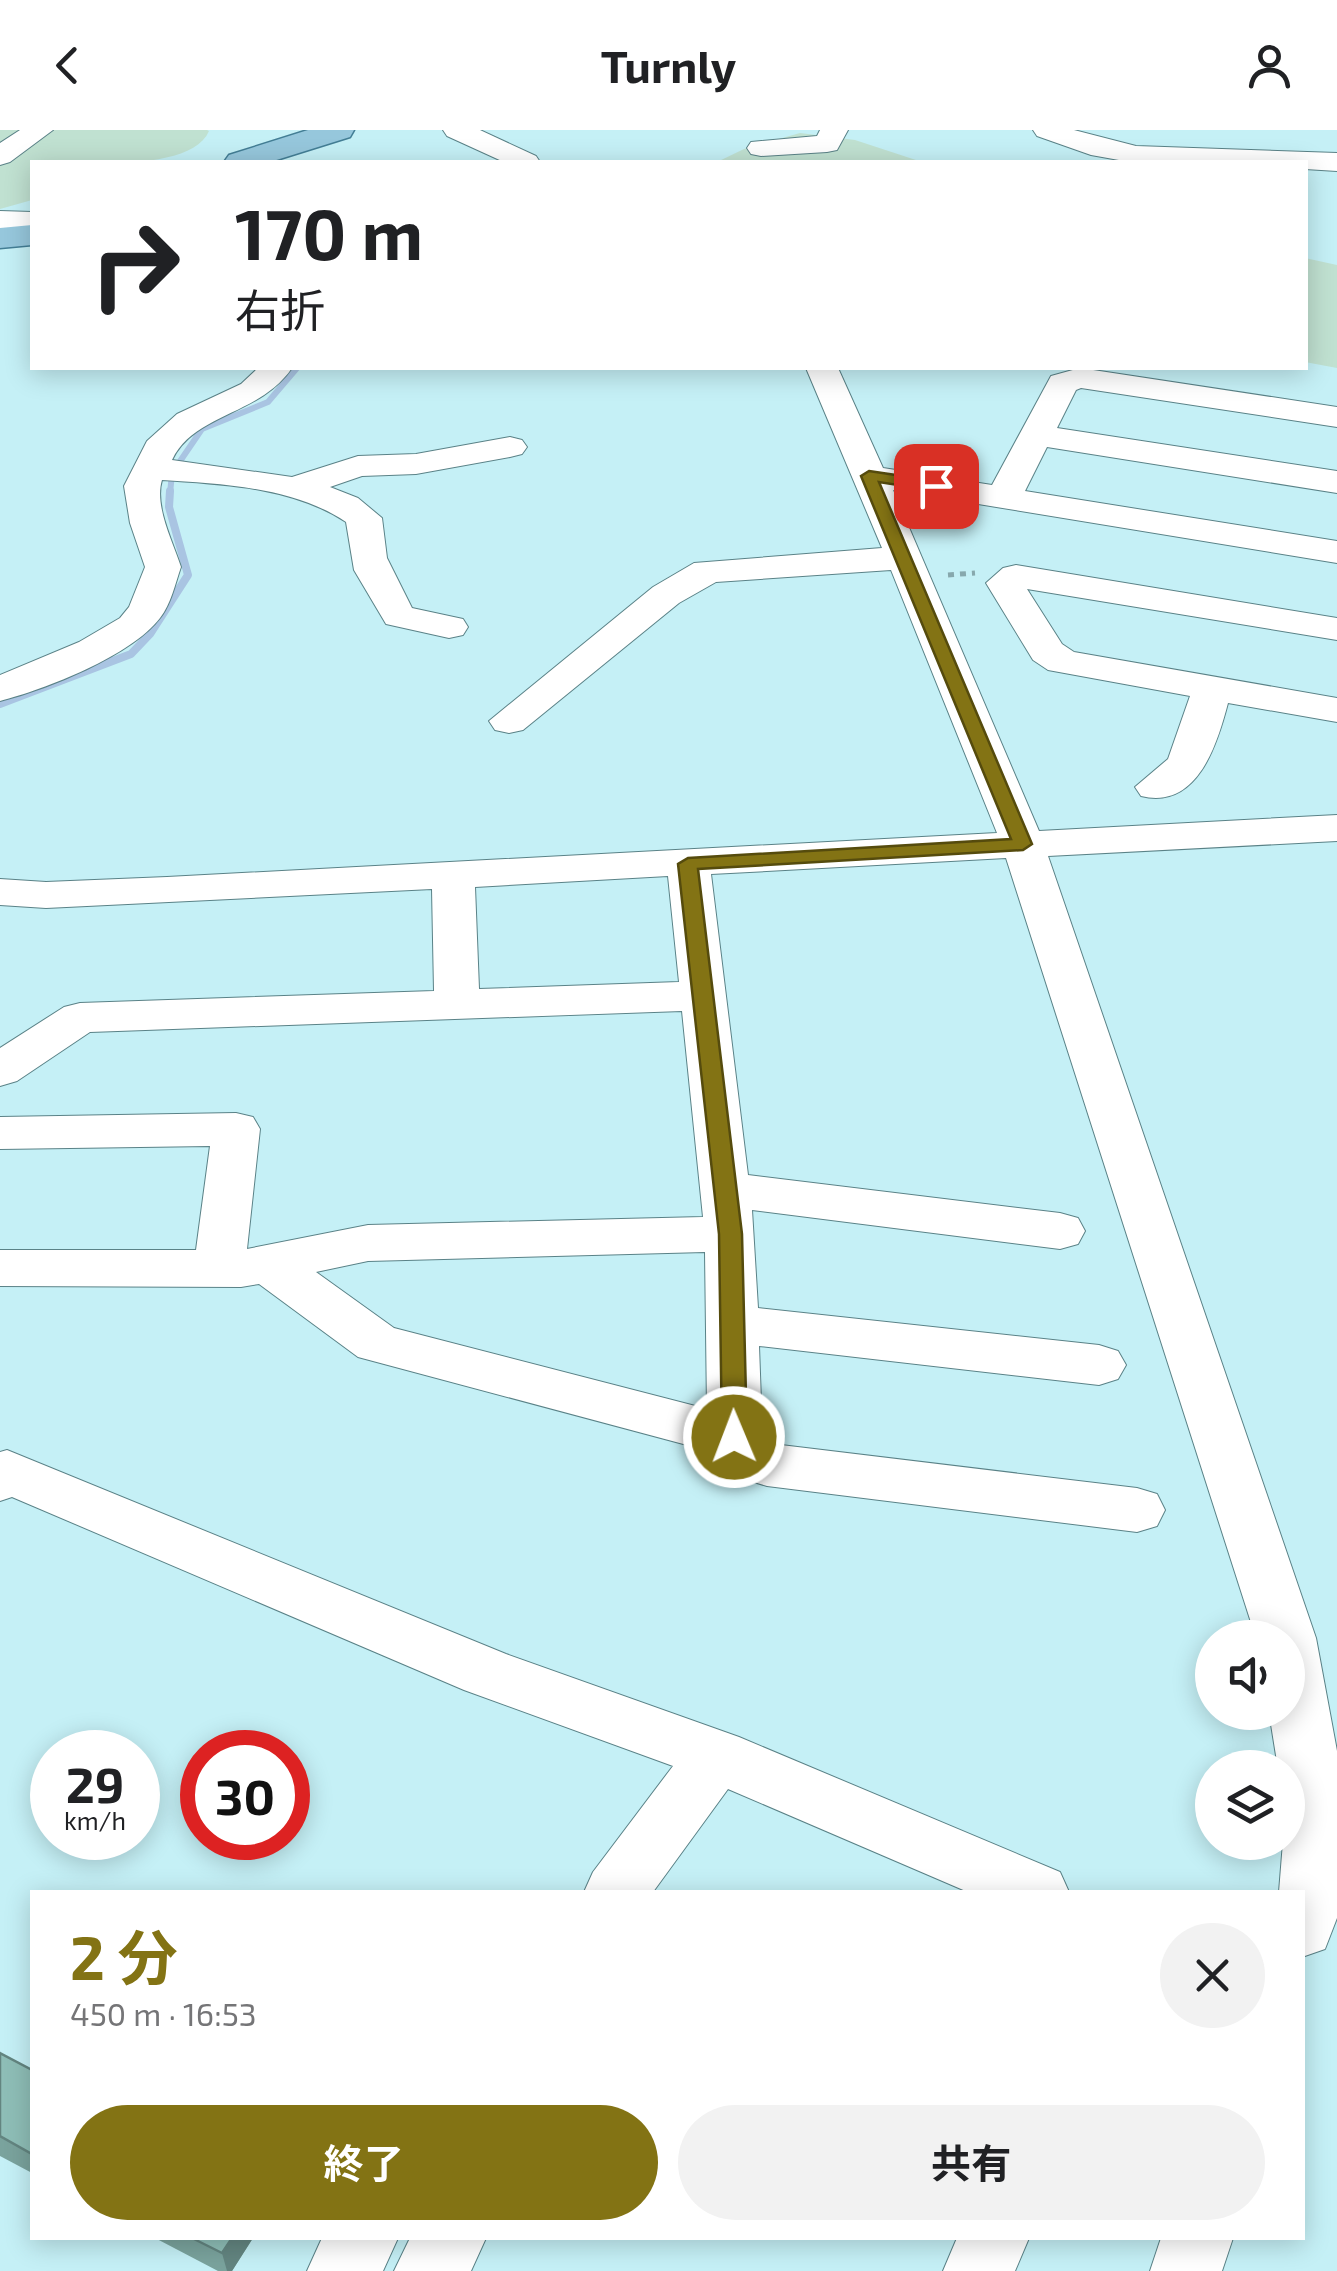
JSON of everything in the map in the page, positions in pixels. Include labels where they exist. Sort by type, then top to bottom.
[{"type":"main road","points":[[246,160],[339,130]]},
{"type":"main road","points":[[0,238],[30,235]]},
{"type":"street","points":[[457,130],[522,160]]},
{"type":"street","points":[[744,153],[818,147],[827,144],[834,130]]},
{"type":"street","points":[[1046,130],[1100,149],[1136,155],[1280,160]]},
{"type":"street","points":[[0,156],[21,135]]},
{"type":"street","points":[[1308,161],[1337,162]]},
{"type":"street","points":[[0,220],[30,221]]},
{"type":"street","points":[[0,688],[93,650],[134,626],[148,610],[164,567],[148,523],[142,486],[164,442],[190,421],[252,391],[274,370]]},
{"type":"street","points":[[823,370],[1023,844],[1280,1620]]},
{"type":"street","points":[[1004,497],[1064,383],[1080,378],[1337,417]]},
{"type":"street","points":[[1037,434],[1337,482]]},
{"type":"street","points":[[292,488],[358,466],[416,464],[510,447]]},
{"type":"street","points":[[150,469],[220,473],[292,488],[356,510],[364,518],[363,542],[373,577],[398,616],[449,627]]},
{"type":"street","points":[[869,476],[1337,554],[1310,657],[1337,710]]},
{"type":"street","points":[[509,722],[666,595],[707,571],[909,568]]},
{"type":"street","points":[[1016,576],[1310,657],[1212,688],[1062,662],[1047,652],[1006,582],[1016,576]]},
{"type":"street","points":[[1156,787],[1173,782],[1186,767],[1212,688]]},
{"type":"street","points":[[0,892],[46,895],[1337,828]]},
{"type":"street","points":[[46,895],[78,871],[222,854]]},
{"type":"street","points":[[688,864],[728,1211],[734,1437]]},
{"type":"street","points":[[453,874],[457,1004]]},
{"type":"street","points":[[0,1070],[80,1018],[706,996]]},
{"type":"street","points":[[0,1132],[236,1129],[243,1266]]},
{"type":"street","points":[[0,1268],[243,1266],[368,1243],[728,1211],[1060,1231]]},
{"type":"street","points":[[243,1266],[377,1343],[734,1437],[767,1465],[1137,1510]]},
{"type":"street","points":[[732,1324],[1099,1364]]},
{"type":"street","points":[[0,1479],[7,1471],[485,1672],[717,1756],[1032,1890]]},
{"type":"street","points":[[1305,1718],[1324,1797],[1305,1913]]},
{"type":"street","points":[[633,1878],[717,1756]]},
{"type":"street","points":[[342,2271],[361,2240]]},
{"type":"street","points":[[430,2271],[449,2240]]},
{"type":"street","points":[[979,2271],[992,2240]]},
{"type":"street","points":[[1186,2271],[1196,2240]]},
{"type":"path","points":[[909,568],[1016,576]]},
{"type":"green space","points":[[0,130],[209,131],[198,145],[156,160],[30,160],[30,201],[0,209]]},
{"type":"green space","points":[[800,133],[855,140],[916,160],[721,160],[744,149]]},
{"type":"green space","points":[[1308,259],[1337,265],[1337,368],[1308,363]]},
{"type":"building","points":[[0,2053],[30,2069],[30,2153],[0,2136]]},
{"type":"building","points":[[196,2240],[231,2240],[222,2253]]},
{"type":"waterway","points":[[170,494],[172,473],[202,429],[268,402],[295,370]]},
{"type":"waterway","points":[[0,704],[131,654],[150,634],[188,575],[169,507],[170,491]]},
{"type":"route","points":[[734,1437],[730,1234],[688,864],[1023,844],[869,476],[936,486]]}]
